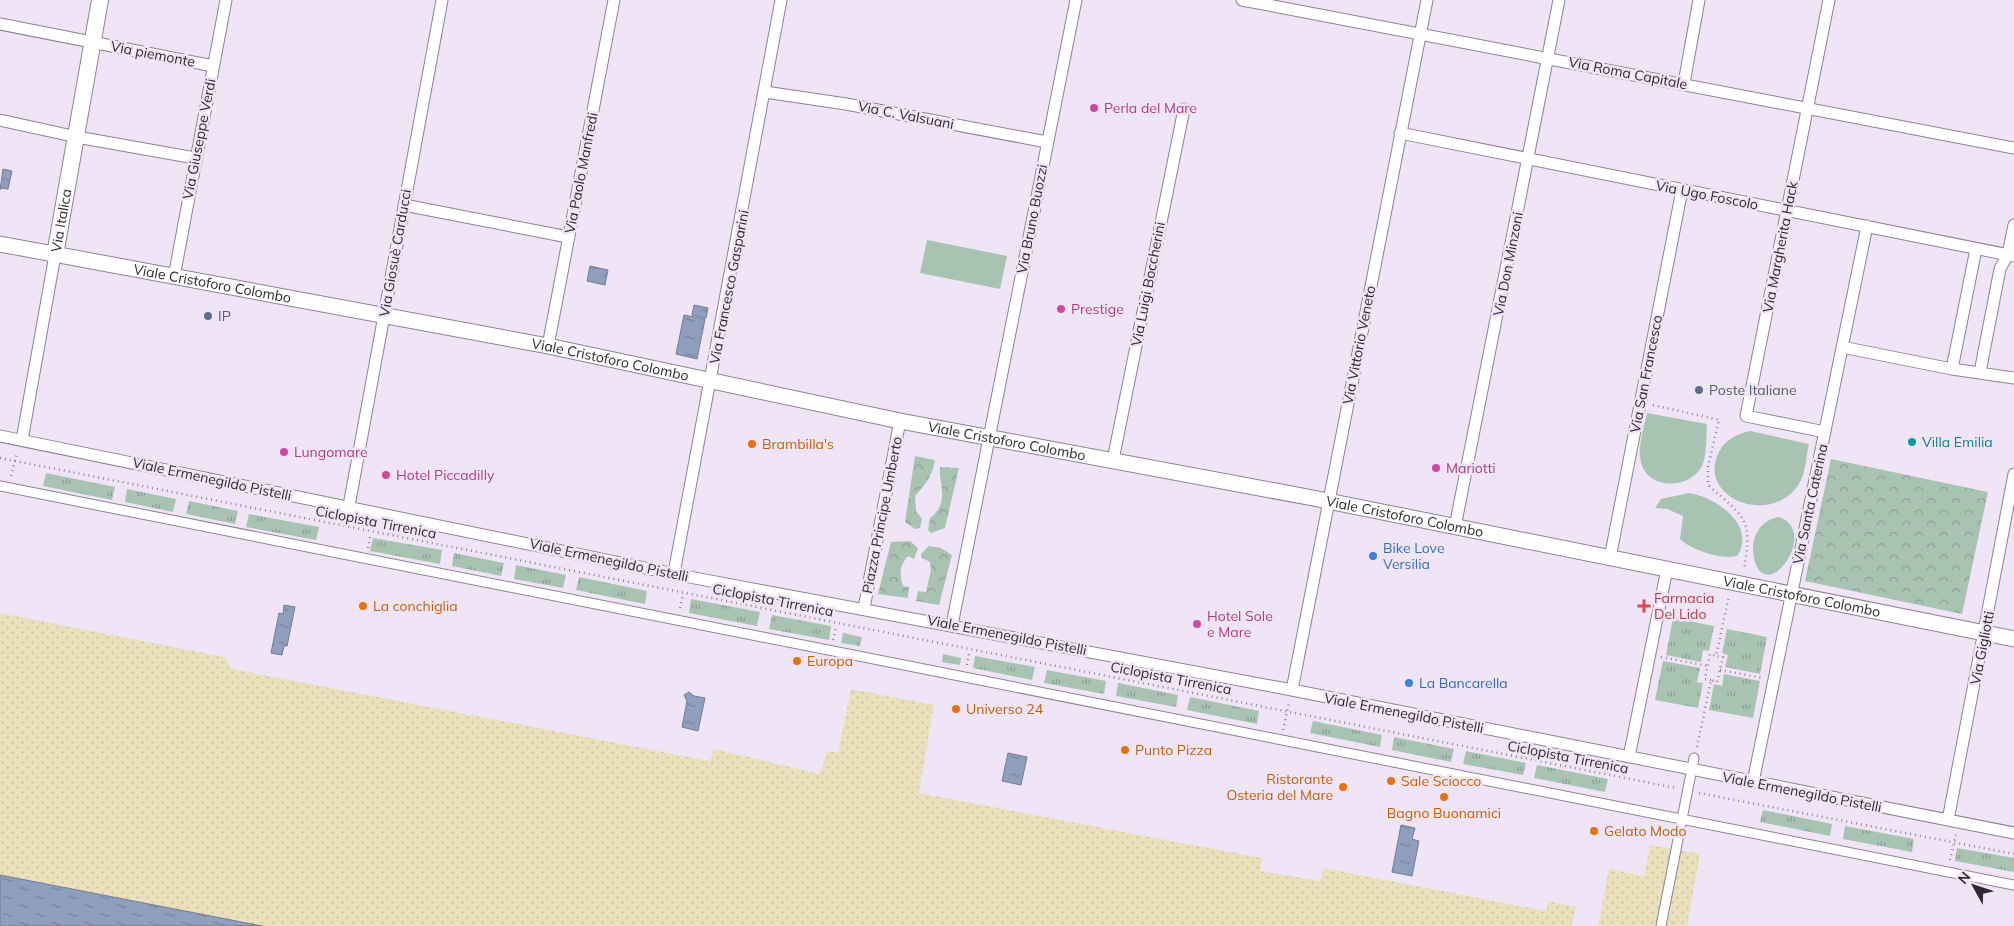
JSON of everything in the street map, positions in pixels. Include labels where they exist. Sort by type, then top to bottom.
[{"type":"main road","name":"Via Italica","points":[[55,255],[100,0]]},
{"type":"street","name":"Via Giuseppe Verdi","points":[[174,277],[226,0]]},
{"type":"street","name":"Via Giosuè Carducci","points":[[349,506],[442,0]]},
{"type":"street","name":"Via Paolo Manfredi","points":[[548,346],[614,0]]},
{"type":"street","name":"Via Francesco Gasparini","points":[[674,573],[766,92],[781,0]]},
{"type":"street","name":"Via Bruno Buozzi","points":[[989,438],[1076,0]]},
{"type":"street","name":"Via Roma Capitale","points":[[1242,0],[1300,6],[1420,35],[1548,57],[2014,148]]},
{"type":"street","name":"Via Vittorio Veneto","points":[[1292,690],[1426,0]]},
{"type":"street","name":"Via Don Minzoni","points":[[1455,527],[1560,0]]},
{"type":"street","points":[[1684,83],[1699,0]]},
{"type":"street","name":"Via Margherita Hack","points":[[1825,432],[1746,416],[1829,0]]},
{"type":"street","name":"Via piemonte","points":[[0,24],[213,66]]},
{"type":"street","name":"Via C. Valsuani","points":[[766,92],[846,104],[1047,142]]},
{"type":"street","name":"Via Luigi Boccherini","points":[[1113,460],[1184,109]]},
{"type":"street","points":[[0,120],[77,137],[195,158]]},
{"type":"street","name":"Via Ugo Foscolo","points":[[1400,134],[1529,158],[2011,255]]},
{"type":"street","name":"Via San Francesco","points":[[1610,558],[1682,190]]},
{"type":"street","points":[[404,205],[568,237]]},
{"type":"street","points":[[1980,372],[2000,269],[2011,255],[2014,225]]},
{"type":"street","name":"Via Santa Caterina","points":[[1754,782],[1867,226]]},
{"type":"street","name":"Viale Cristoforo Colombo","points":[[0,244],[548,346],[900,421],[1328,501],[1667,570],[1736,587],[1791,594],[2014,639]]},
{"type":"street","points":[[1952,369],[1976,249]]},
{"type":"street","name":"Via Italica","points":[[22,440],[55,255]]},
{"type":"street","points":[[1842,347],[1952,369],[2014,378]]},
{"type":"street","name":"Piazza Principe Umberto","points":[[864,608],[900,421]]},
{"type":"street","name":"Viale Ermenegildo Pistelli","points":[[0,436],[674,573],[1292,690],[2014,833]]},
{"type":"street","points":[[952,625],[989,438]]},
{"type":"street","name":"Via Gigliotti","points":[[1948,820],[1984,633],[2011,508],[2014,474]]},
{"type":"street","points":[[4,487],[1682,821],[2014,885]]},
{"type":"street","points":[[1629,757],[1667,570]]},
{"type":"street","points":[[1661,926],[1694,758]]},
{"type":"path","points":[[1640,402],[1719,420],[1708,467],[1708,485],[1746,522],[1748,535],[1736,587],[1716,656]]},
{"type":"path","points":[[4,487],[22,440]]},
{"type":"path","name":"Ciclopista Tirrenica","points":[[0,458],[2014,854]]},
{"type":"path","points":[[1710,654],[1723,657],[1718,682],[1705,679],[1708,666],[1710,654]]},
{"type":"path","points":[[1657,656],[1708,666]]},
{"type":"path","points":[[1720,670],[1768,678]]},
{"type":"path","points":[[1694,758],[1711,680]]},
{"type":"path","points":[[1281,741],[1292,690]]},
{"type":"path","points":[[1947,872],[1954,842]]},
{"type":"green space","points":[[927,240],[1007,256],[1000,289],[920,273]]},
{"type":"green space","points":[[1647,413],[1707,424],[1705,457],[1702,466],[1696,474],[1679,483],[1669,484],[1651,478],[1645,471],[1641,462],[1640,450]]},
{"type":"green space","points":[[1750,431],[1809,444],[1805,468],[1800,482],[1788,496],[1773,504],[1756,505],[1740,502],[1727,494],[1718,483],[1714,468],[1719,452],[1732,438]]},
{"type":"green space","points":[[915,456],[935,460],[928,480],[915,496],[916,511],[922,519],[920,528],[915,529],[905,522]]},
{"type":"green space","points":[[1831,459],[1988,492],[1962,614],[1805,581]]},
{"type":"green space","points":[[940,467],[959,468],[945,528],[931,533],[928,530],[930,518],[940,506],[942,500]]},
{"type":"green space","points":[[46,473],[115,487],[112,500],[43,486]]},
{"type":"green space","points":[[127,489],[176,499],[173,512],[125,502]]},
{"type":"green space","points":[[1689,493],[1710,500],[1730,514],[1742,533],[1742,544],[1738,555],[1732,557],[1717,556],[1691,547],[1680,539],[1683,516],[1667,509],[1655,508],[1661,499]]},
{"type":"green space","points":[[189,501],[238,511],[235,524],[186,514]]},
{"type":"green space","points":[[249,514],[319,527],[316,540],[246,527]]},
{"type":"green space","points":[[1779,517],[1790,525],[1794,536],[1792,549],[1786,562],[1778,571],[1768,575],[1760,571],[1754,558],[1753,544],[1761,526]]},
{"type":"green space","points":[[373,538],[442,550],[440,564],[370,551]]},
{"type":"green space","points":[[910,541],[918,548],[914,559],[908,556],[901,570],[903,586],[909,587],[908,598],[878,594],[891,542]]},
{"type":"green space","points":[[929,546],[941,548],[952,555],[939,605],[916,601],[918,591],[926,592],[931,570],[930,562],[922,558],[921,554]]},
{"type":"green space","points":[[454,553],[504,563],[501,576],[452,566]]},
{"type":"green space","points":[[516,565],[566,575],[563,588],[514,579]]},
{"type":"green space","points":[[579,577],[647,591],[645,604],[576,590]]},
{"type":"green space","points":[[691,599],[760,612],[757,626],[689,613]]},
{"type":"green space","points":[[772,615],[831,626],[829,640],[769,629]]},
{"type":"green space","points":[[1673,618],[1714,626],[1709,651],[1703,650],[1701,662],[1666,655]]},
{"type":"green space","points":[[1727,629],[1767,637],[1760,674],[1725,667],[1728,655],[1722,653]]},
{"type":"green space","points":[[843,633],[862,637],[860,646],[841,643]]},
{"type":"green space","points":[[943,654],[961,658],[960,665],[942,662]]},
{"type":"green space","points":[[975,656],[1035,667],[1032,680],[973,668]]},
{"type":"green space","points":[[1663,661],[1700,668],[1697,682],[1703,683],[1698,708],[1655,700]]},
{"type":"green space","points":[[1047,670],[1106,681],[1104,694],[1044,683]]},
{"type":"green space","points":[[1724,674],[1760,681],[1753,718],[1709,710],[1714,684],[1722,686]]},
{"type":"green space","points":[[1118,683],[1178,695],[1176,707],[1116,696]]},
{"type":"green space","points":[[1190,697],[1259,711],[1257,724],[1187,710]]},
{"type":"green space","points":[[1313,721],[1382,735],[1380,747],[1310,733]]},
{"type":"green space","points":[[1394,737],[1454,749],[1451,762],[1392,750]]},
{"type":"green space","points":[[1466,751],[1526,763],[1523,775],[1463,764]]},
{"type":"green space","points":[[1537,765],[1608,779],[1605,792],[1534,778]]},
{"type":"green space","points":[[1763,810],[1832,824],[1830,836],[1760,822]]},
{"type":"green space","points":[[1845,826],[1914,839],[1912,852],[1843,839]]},
{"type":"green space","points":[[1957,848],[2014,858],[2014,872],[1955,861]]},
{"type":"sand","points":[[0,613],[224,657],[232,669],[710,761],[714,749],[820,774],[827,751],[838,753],[851,689],[934,705],[919,793],[1262,858],[1260,871],[1320,881],[1324,868],[1546,911],[1549,901],[1576,907],[1571,926],[262,926],[0,875]]},
{"type":"sand","points":[[1650,845],[1700,854],[1687,926],[1598,926],[1609,869],[1644,876]]},
{"type":"water","points":[[3,169],[12,171],[8,189],[1,188],[0,190]]},
{"type":"water","points":[[590,266],[608,270],[605,285],[587,281]]},
{"type":"water","points":[[694,305],[708,308],[706,318],[692,315]]},
{"type":"water","points":[[684,315],[705,319],[697,359],[676,354]]},
{"type":"water","points":[[284,605],[295,607],[287,646],[284,646],[282,655],[271,653],[279,613],[283,614]]},
{"type":"water","points":[[689,692],[694,696],[705,698],[698,731],[682,727],[687,701],[684,695]]},
{"type":"water","points":[[1008,753],[1027,757],[1021,785],[1002,781]]},
{"type":"water","points":[[1401,825],[1415,828],[1412,839],[1419,841],[1412,876],[1392,872]]},
{"type":"water","points":[[0,875],[262,926],[0,926]]},
{"type":"place","name":"Perla del Mare","points":[[1094,108]]},
{"type":"place","name":"Prestige","points":[[1061,309]]},
{"type":"place","name":"IP","points":[[208,316]]},
{"type":"place","name":"Poste Italiane","points":[[1699,390]]},
{"type":"place","name":"Villa Emilia","points":[[1912,442]]},
{"type":"place","name":"Brambilla's","points":[[752,444]]},
{"type":"place","name":"Lungomare","points":[[284,452]]},
{"type":"place","name":"Mariotti","points":[[1436,468]]},
{"type":"place","name":"Hotel Piccadilly","points":[[386,475]]},
{"type":"place","name":"Bike Love Versilia","points":[[1373,556]]},
{"type":"place","name":"La conchiglia","points":[[363,606]]},
{"type":"place","name":"Farmacia Del Lido","points":[[1644,606]]},
{"type":"place","name":"Hotel Sole e Mare","points":[[1197,624]]},
{"type":"place","name":"Europa","points":[[797,661]]},
{"type":"place","name":"La Bancarella","points":[[1409,683]]},
{"type":"place","name":"Universo 24","points":[[956,709]]},
{"type":"place","name":"Punto Pizza","points":[[1125,750]]},
{"type":"place","name":"Sale Sciocco","points":[[1391,781]]},
{"type":"place","name":"Ristorante Osteria del Mare","points":[[1343,787]]},
{"type":"place","name":"Bagno Buonamici","points":[[1444,797]]},
{"type":"place","name":"Gelato Modo","points":[[1594,831]]}]
